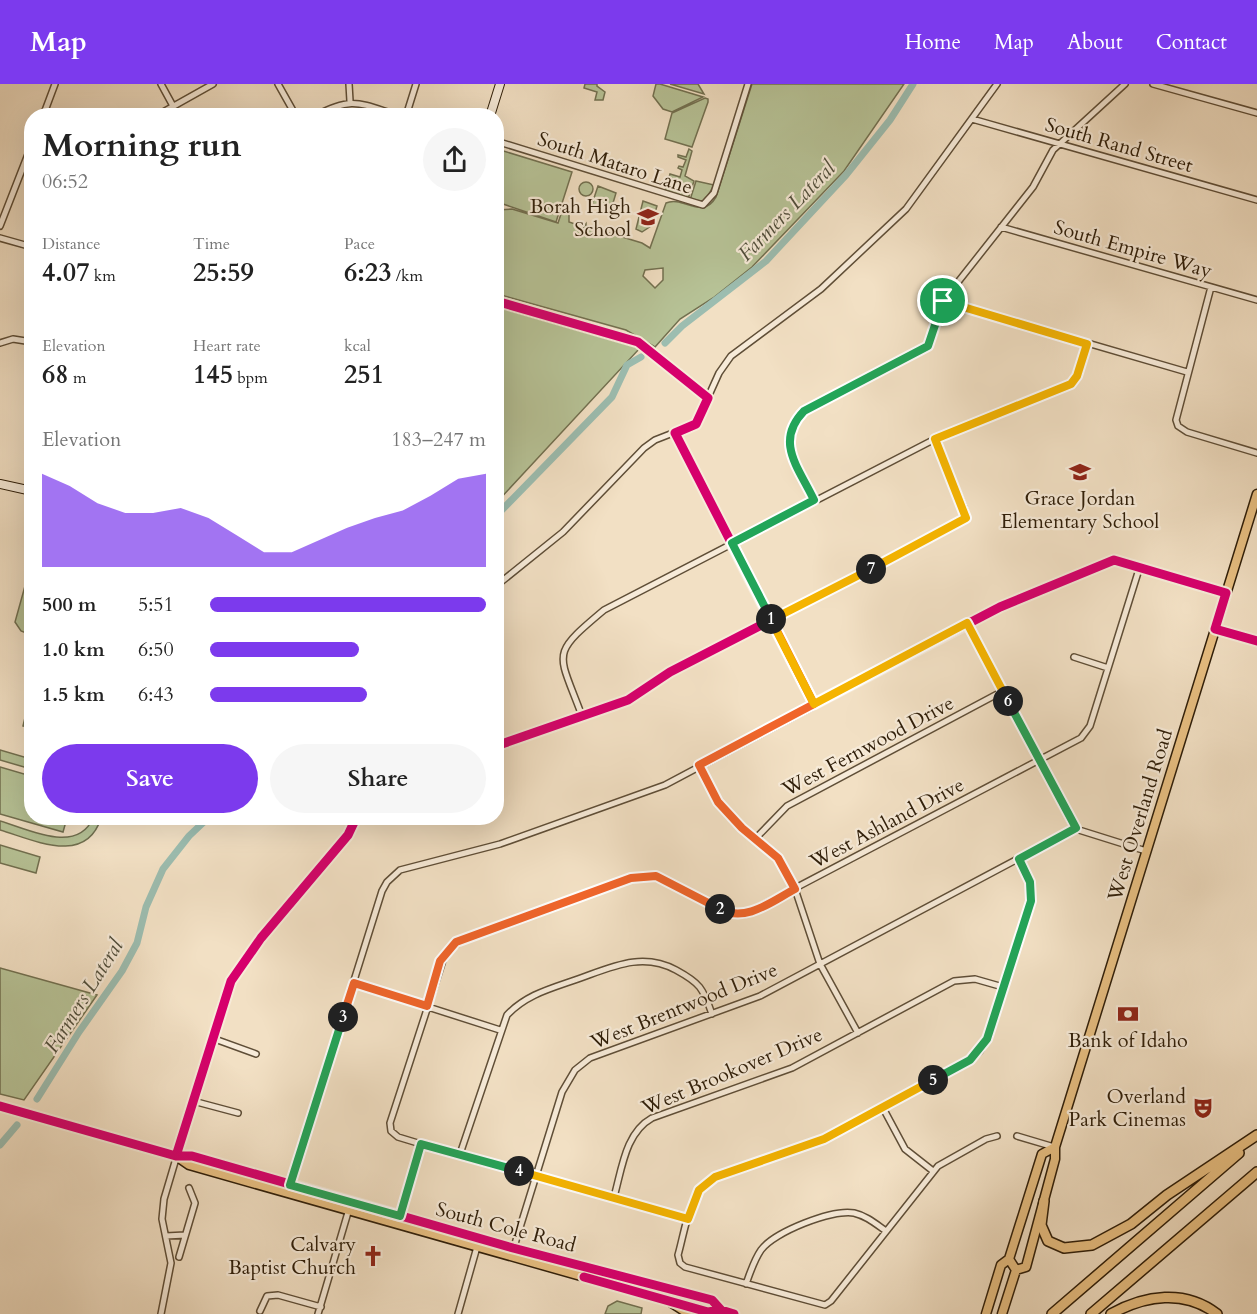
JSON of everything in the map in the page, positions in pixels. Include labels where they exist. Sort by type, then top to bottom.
[{"type":"highway","points":[[1044,1201],[1041,1224],[1048,1242],[1064,1248],[1092,1245],[1131,1224],[1167,1195],[1257,1136]]},
{"type":"highway","points":[[1052,1314],[1257,1136]]},
{"type":"highway","points":[[1091,1314],[1257,1172]]},
{"type":"highway","points":[[1111,1314],[1136,1303],[1168,1297],[1191,1300],[1217,1314]]},
{"type":"highway","points":[[671,1302],[690,1314]]},
{"type":"main road","name":"West Overland Road","points":[[1002,1314],[1016,1270],[1026,1267],[1055,1159],[1055,1147],[1257,494]]},
{"type":"main road","name":"South Cole Road","points":[[0,1106],[176,1156],[192,1156],[290,1185],[415,1230],[477,1247],[512,1253],[712,1300],[720,1313]]},
{"type":"main road","name":"West Overland Road","points":[[986,1314],[1001,1265],[1009,1259],[1042,1154],[1055,1147]]},
{"type":"main road","name":"South Cole Road","points":[[176,1156],[189,1165],[350,1206],[400,1216],[671,1302],[708,1312],[734,1314]]},
{"type":"main road","points":[[415,1230],[437,1227]]},
{"type":"main road","points":[[1009,1259],[1016,1270]]},
{"type":"street","points":[[46,108],[55,84]]},
{"type":"street","points":[[161,84],[173,106]]},
{"type":"street","points":[[170,108],[213,84]]},
{"type":"street","points":[[278,84],[292,108]]},
{"type":"street","points":[[349,84],[350,101]]},
{"type":"street","points":[[408,108],[416,84]]},
{"type":"street","points":[[492,108],[500,84]]},
{"type":"street","name":"South Mataro Lane","points":[[504,143],[703,205],[714,193],[748,84]]},
{"type":"street","points":[[504,579],[563,531],[644,448],[655,440],[696,424],[718,373],[731,356],[821,289],[906,209],[997,84]]},
{"type":"street","points":[[814,500],[790,449],[790,430],[796,420],[804,411],[928,346],[943,301],[1033,187],[1053,150],[1125,84]]},
{"type":"street","points":[[1153,84],[1257,113]]},
{"type":"street","points":[[330,108],[350,101],[373,108]]},
{"type":"street","name":"South Rand Street","points":[[972,119],[1257,200]]},
{"type":"street","points":[[0,226],[24,164]]},
{"type":"street","name":"South Empire Way","points":[[1001,227],[1257,300]]},
{"type":"street","points":[[0,237],[24,244]]},
{"type":"street","points":[[1211,287],[1175,413],[1178,426],[1186,432],[1257,453]]},
{"type":"street","points":[[943,301],[1187,372]]},
{"type":"street","points":[[504,303],[638,342],[708,398]]},
{"type":"street","points":[[0,343],[13,339],[24,341]]},
{"type":"street","points":[[582,716],[563,663],[563,650],[567,643],[611,605],[935,439],[1071,384],[1077,376],[1087,344]]},
{"type":"street","points":[[675,433],[814,704]]},
{"type":"street","points":[[504,743],[628,700],[670,672],[966,518],[935,439]]},
{"type":"street","points":[[0,484],[24,489]]},
{"type":"street","points":[[290,1185],[382,891],[393,874],[522,836],[665,785],[967,623],[1114,560],[1226,593]]},
{"type":"street","name":"West Ashland Drive","points":[[421,1144],[398,1137],[391,1131],[390,1123],[440,961],[456,942],[631,878],[656,876],[725,912],[739,915],[795,889],[1037,760],[1086,733],[1140,566]]},
{"type":"street","points":[[967,623],[1037,760],[1076,828],[1146,851]]},
{"type":"street","points":[[1215,629],[1257,641]]},
{"type":"street","points":[[1074,657],[1108,668]]},
{"type":"street","name":"West Fernwood Drive","points":[[756,838],[787,806],[1003,691]]},
{"type":"street","points":[[699,765],[718,802],[729,816],[778,858],[795,889],[820,964],[858,1033]]},
{"type":"street","points":[[161,1314],[171,1263],[162,1220],[164,1198],[231,981],[261,938],[348,835],[353,825]]},
{"type":"street","name":"West Brentwood Drive","points":[[512,1253],[562,1092],[575,1070],[598,1054],[760,996],[1076,828]]},
{"type":"street","points":[[997,1136],[986,1139],[951,1158],[933,1171],[825,1305],[746,1284],[680,1263],[678,1255],[699,1190],[715,1177],[824,1139],[970,1060],[980,1051],[987,1039],[1031,901],[1030,882],[1019,859]]},
{"type":"street","points":[[460,1154],[500,1030],[513,1009],[533,995],[636,960],[665,964],[694,980],[704,990],[712,1014]]},
{"type":"street","name":"West Brookover Drive","points":[[614,1197],[630,1142],[645,1122],[792,1068],[954,981],[975,979],[1003,987]]},
{"type":"street","points":[[354,983],[500,1030]]},
{"type":"street","points":[[212,1038],[256,1054]]},
{"type":"street","points":[[193,1101],[238,1113]]},
{"type":"street","points":[[883,1108],[905,1149],[933,1171]]},
{"type":"street","points":[[1017,1136],[1055,1147]]},
{"type":"street","points":[[400,1216],[421,1144],[688,1219]]},
{"type":"street","points":[[179,1257],[195,1203],[189,1188]]},
{"type":"street","points":[[318,1314],[350,1206]]},
{"type":"street","points":[[746,1284],[759,1252],[770,1240],[782,1233],[846,1212],[868,1218],[886,1231]]},
{"type":"street","points":[[166,1236],[185,1235]]},
{"type":"street","points":[[458,1314],[477,1247]]},
{"type":"street","points":[[260,1311],[267,1296],[278,1295],[321,1307]]},
{"type":"green space","points":[[585,84],[597,84],[605,92],[603,100],[595,100],[597,92],[584,88]]},
{"type":"green space","points":[[656,84],[703,97],[672,112],[663,109],[653,96]]},
{"type":"green space","points":[[670,84],[698,84],[704,94]]},
{"type":"green space","points":[[752,84],[904,84],[844,171],[752,267],[713,298],[680,319],[655,347],[626,330],[504,296],[504,210],[512,209],[558,223],[563,208],[569,213],[569,222],[584,227],[586,224],[586,226],[642,243],[650,248],[666,203],[672,201],[699,207],[711,204],[716,197]],"holes":[[[663,268],[663,280],[655,288],[643,276],[645,270]]]},
{"type":"green space","points":[[705,98],[708,102],[692,147],[665,139],[672,113]]},
{"type":"green space","points":[[689,149],[692,151],[685,176],[694,181],[688,199],[665,190],[670,174],[680,177],[682,170],[678,168],[683,167],[686,160],[678,155],[686,157]]},
{"type":"green space","points":[[504,151],[572,172],[556,222],[504,204]]},
{"type":"green space","points":[[696,181],[714,185],[705,201],[690,200]]},
{"type":"green space","points":[[583,182],[589,182],[593,189],[589,196],[583,196],[579,192],[579,186]]},
{"type":"green space","points":[[598,186],[616,193],[613,203],[608,207],[592,204]]},
{"type":"green space","points":[[643,201],[657,206],[651,226],[642,232],[636,229]]},
{"type":"green space","points":[[504,309],[640,348],[504,494]]},
{"type":"green space","points":[[24,590],[24,632],[15,622]]},
{"type":"green space","points":[[0,750],[24,757],[24,767],[0,760]]},
{"type":"green space","points":[[0,767],[24,774],[24,821],[0,814]]},
{"type":"green space","points":[[0,821],[51,836],[76,835],[89,825],[98,825],[94,833],[84,842],[71,846],[58,846],[0,830]]},
{"type":"green space","points":[[38,825],[65,825],[63,832]]},
{"type":"green space","points":[[0,845],[40,857],[36,873],[0,863]]},
{"type":"green space","points":[[0,968],[97,995],[24,1100],[0,1094]]},
{"type":"green space","points":[[617,1301],[642,1308],[641,1314],[605,1314],[608,1306]]},
{"type":"waterway","name":"Farmers Lateral","points":[[665,343],[682,326],[766,261],[846,175],[890,120],[913,84]]},
{"type":"waterway","name":"Farmers Lateral","points":[[504,508],[612,397],[627,365],[641,357]]},
{"type":"waterway","name":"Farmers Lateral","points":[[37,1099],[79,1032],[122,971],[137,943],[146,907],[163,869],[201,825]]},
{"type":"waterway","name":"Farmers Lateral","points":[[0,1145],[17,1125]]},
{"type":"cycle path","points":[[504,303],[638,342],[708,398],[696,424],[675,433],[814,704],[1000,607],[1114,560],[1226,593],[1215,629],[1257,641]]},
{"type":"cycle path","points":[[504,743],[628,700],[670,672],[771,620]]},
{"type":"cycle path","points":[[176,1156],[231,981],[261,938],[348,835],[353,825]]},
{"type":"cycle path","points":[[0,1106],[176,1156],[192,1156],[513,1248],[712,1300],[721,1310]]},
{"type":"cycle path","points":[[584,1277],[708,1312],[721,1310],[734,1314]]},
{"type":"place","name":"Borah High School","points":[[648,217]]},
{"type":"place","name":"Grace Jordan Elementary School","points":[[1080,472]]},
{"type":"place","name":"Bank of Idaho","points":[[1128,1014]]},
{"type":"place","name":"Overland Park Cinemas","points":[[1203,1108]]},
{"type":"place","name":"Calvary Baptist Church","points":[[373,1256]]},
{"type":"route","points":[[943,301],[932,340],[928,346],[804,411],[796,420],[790,430],[788,440],[790,449],[814,500],[732,543],[814,704],[699,765],[718,802],[742,828],[773,852],[783,865],[795,889],[746,914],[732,915],[670,881],[656,876],[643,875],[456,942],[440,961],[427,1006],[354,983],[290,1185],[400,1216],[421,1144],[688,1219],[693,1199],[706,1182],[824,1139],[970,1060],[980,1051],[987,1039],[1031,901],[1030,882],[1019,859],[1076,828],[1037,760],[967,623],[814,704],[771,620],[958,524],[966,518],[966,513],[935,439],[1071,384],[1077,376],[1087,344],[943,301]]}]
